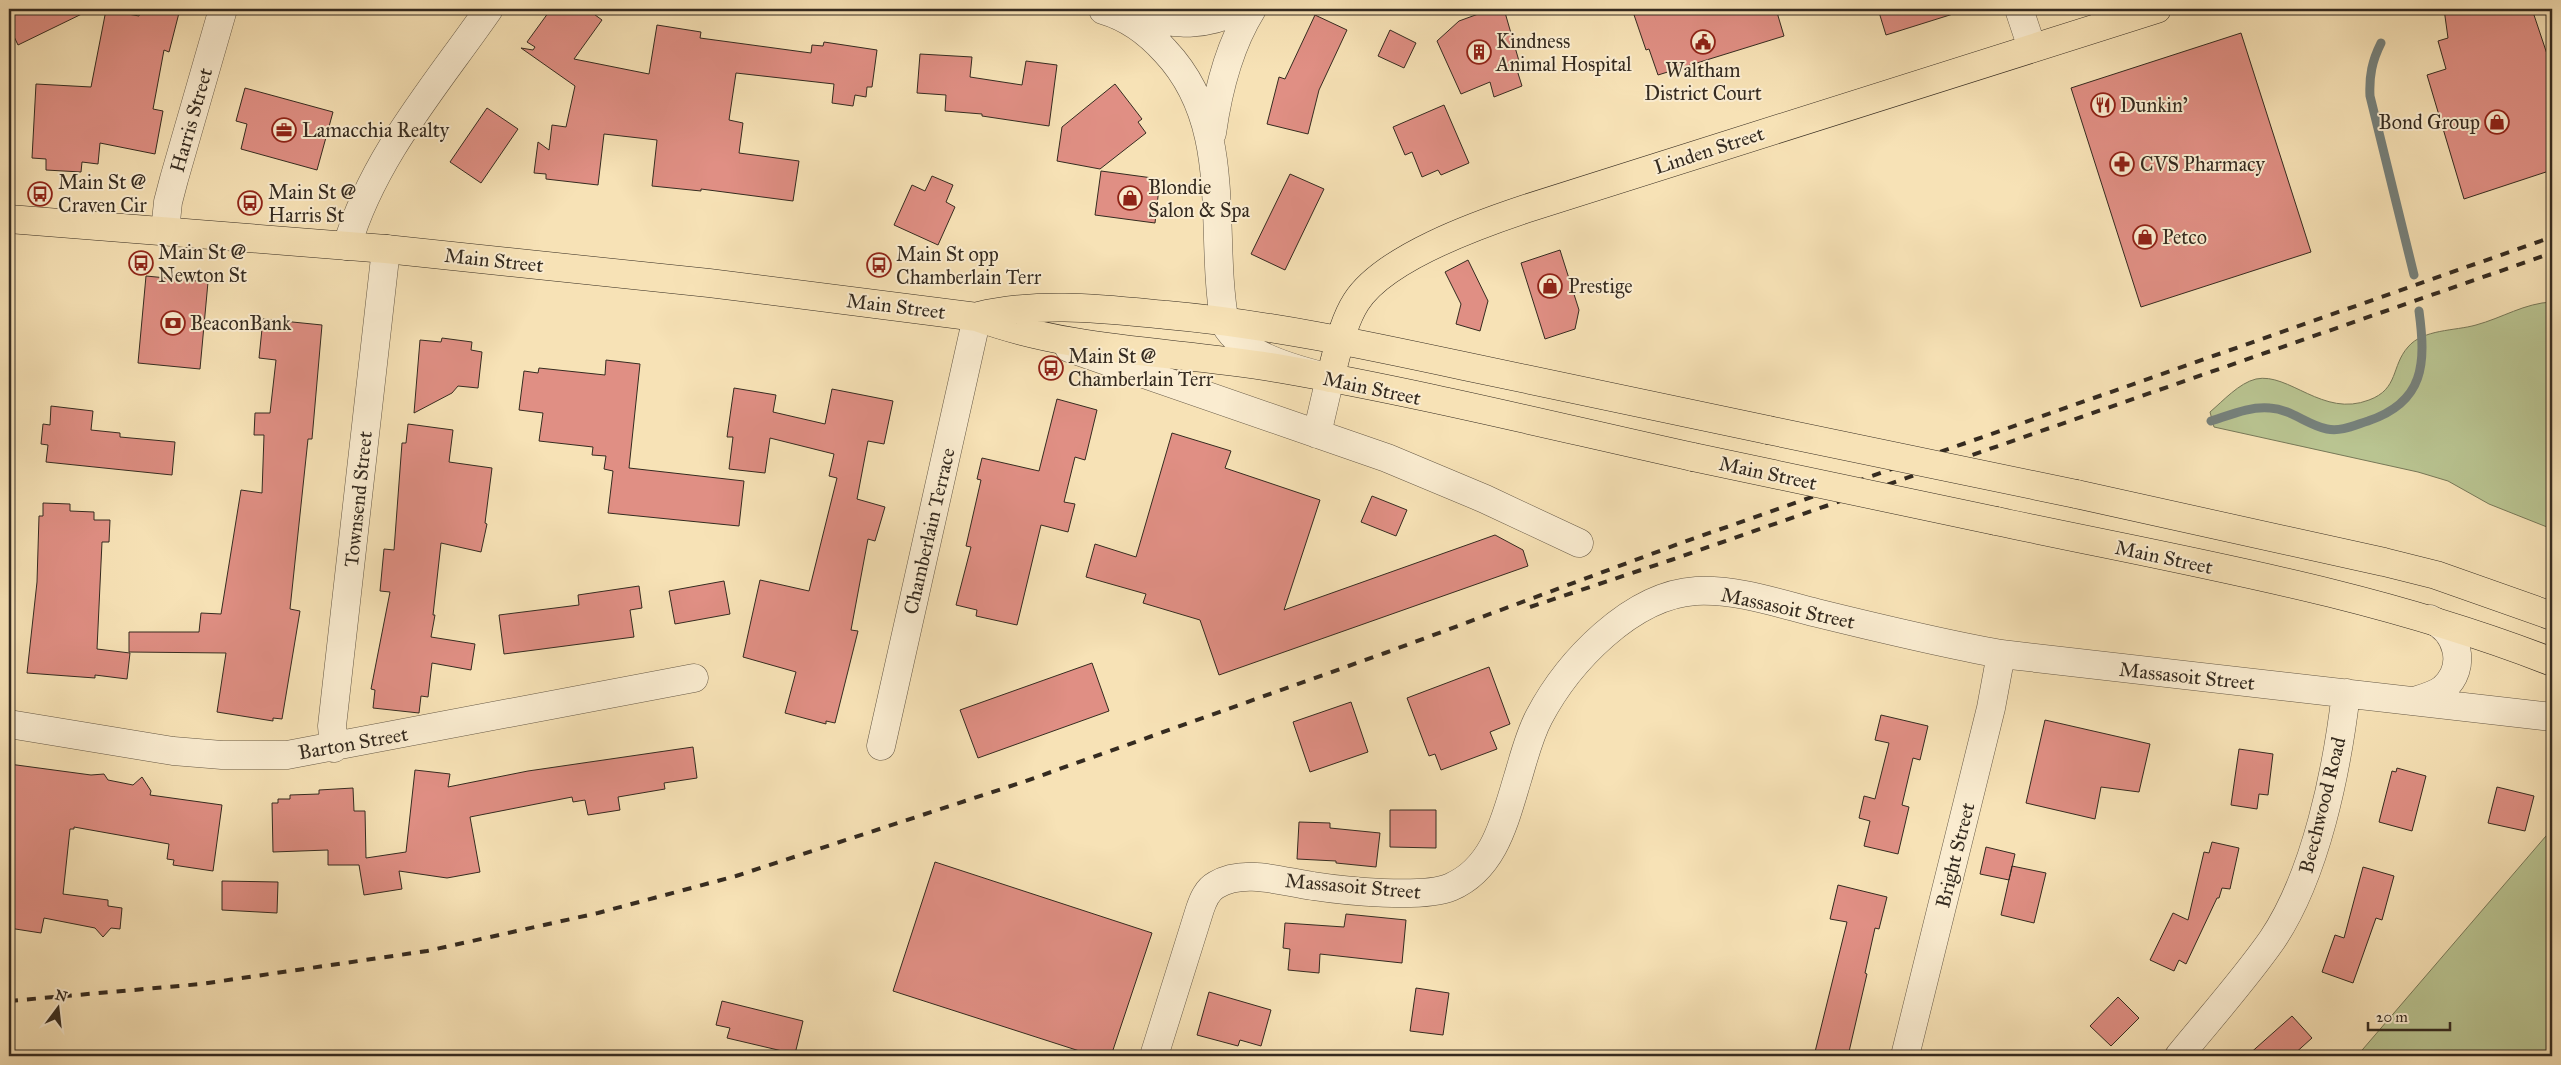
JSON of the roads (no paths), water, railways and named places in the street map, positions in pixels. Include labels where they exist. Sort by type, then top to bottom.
[{"type":"main road","name":"Linden Street","points":[[1330,378],[1341,340],[1356,302],[1372,284],[1416,255],[1459,234],[1525,209],[2157,9]]},
{"type":"main road","name":"Main Street","points":[[9,219],[386,249],[709,283],[977,317],[1022,332],[1075,342],[1271,368],[1330,378],[2325,592],[2426,618],[2552,662]]},
{"type":"main road","points":[[9,219],[9,227]]},
{"type":"main road","name":"Main Street","points":[[977,317],[1030,308],[1076,308],[1224,321],[1341,340],[2076,494],[2384,562],[2453,581],[2552,616]]},
{"type":"street","name":"Harris Street","points":[[165,231],[168,202],[174,179],[223,9]]},
{"type":"street","points":[[347,246],[358,210],[379,167],[489,9]]},
{"type":"street","points":[[1099,9],[1191,24],[1207,22],[1241,9]]},
{"type":"street","points":[[1099,9],[1118,14],[1141,29],[1171,57],[1187,78],[1200,101],[1211,138],[1224,321],[1232,335],[1250,348],[1282,364],[1330,378],[1317,434]]},
{"type":"street","points":[[1211,138],[1216,105],[1226,68],[1237,37],[1252,9]]},
{"type":"street","points":[[2020,9],[2032,48]]},
{"type":"street","name":"Townsend Street","points":[[334,748],[332,726],[386,249]]},
{"type":"street","name":"Chamberlain Terrace","points":[[881,746],[977,317]]},
{"type":"street","points":[[1022,332],[1417,470],[1579,543]]},
{"type":"street","name":"Massasoit Street","points":[[1154,1056],[1200,909],[1212,888],[1225,881],[1256,878],[1332,888],[1420,893],[1443,890],[1465,880],[1482,864],[1496,841],[1529,740],[1546,706],[1588,651],[1625,619],[1648,604],[1683,593],[1728,592],[1947,644],[2001,654],[2552,717]]},
{"type":"street","points":[[2414,701],[2443,688],[2449,682],[2456,664],[2457,645],[2453,638],[2443,626],[2426,618]]},
{"type":"street","name":"Bright Street","points":[[1905,1056],[1991,708],[2001,654]]},
{"type":"street","name":"Barton Street","points":[[9,724],[148,747],[206,754],[286,755],[334,748],[694,678]]},
{"type":"street","name":"Beechwood Road","points":[[2179,1056],[2272,940],[2296,896],[2320,827],[2340,736],[2346,693]]},
{"type":"waterway","points":[[2381,43],[2372,69],[2370,96],[2414,275]]},
{"type":"waterway","points":[[2211,421],[2248,410],[2270,408],[2285,411],[2320,427],[2337,430],[2387,413],[2401,403],[2411,392],[2418,378],[2422,347],[2419,311]]},
{"type":"railway","points":[[9,1001],[201,984],[427,951],[598,913],[736,876],[1023,782],[1385,653],[1681,543],[2552,237]]},
{"type":"railway","points":[[1530,607],[1671,560],[2552,253]]},
{"type":"place","name":"Waltham District Court","points":[[1703,42]]},
{"type":"place","name":"Kindness Animal Hospital","points":[[1479,52]]},
{"type":"place","name":"Dunkin'","points":[[2103,105]]},
{"type":"place","name":"Bond Group","points":[[2497,122]]},
{"type":"place","name":"Lamacchia Realty","points":[[284,130]]},
{"type":"place","name":"CVS Pharmacy","points":[[2122,164]]},
{"type":"place","name":"Main St @ Craven Cir","points":[[40,194]]},
{"type":"place","name":"Blondie Salon & Spa","points":[[1130,198]]},
{"type":"place","name":"Main St @ Harris St","points":[[250,203]]},
{"type":"place","name":"Petco","points":[[2145,237]]},
{"type":"place","name":"Main St @ Newton St","points":[[141,263]]},
{"type":"place","name":"Main St opp Chamberlain Terr","points":[[879,265]]},
{"type":"place","name":"Prestige","points":[[1550,286]]},
{"type":"place","name":"BeaconBank","points":[[173,323]]},
{"type":"place","name":"Main St @ Chamberlain Terr","points":[[1051,368]]}]
